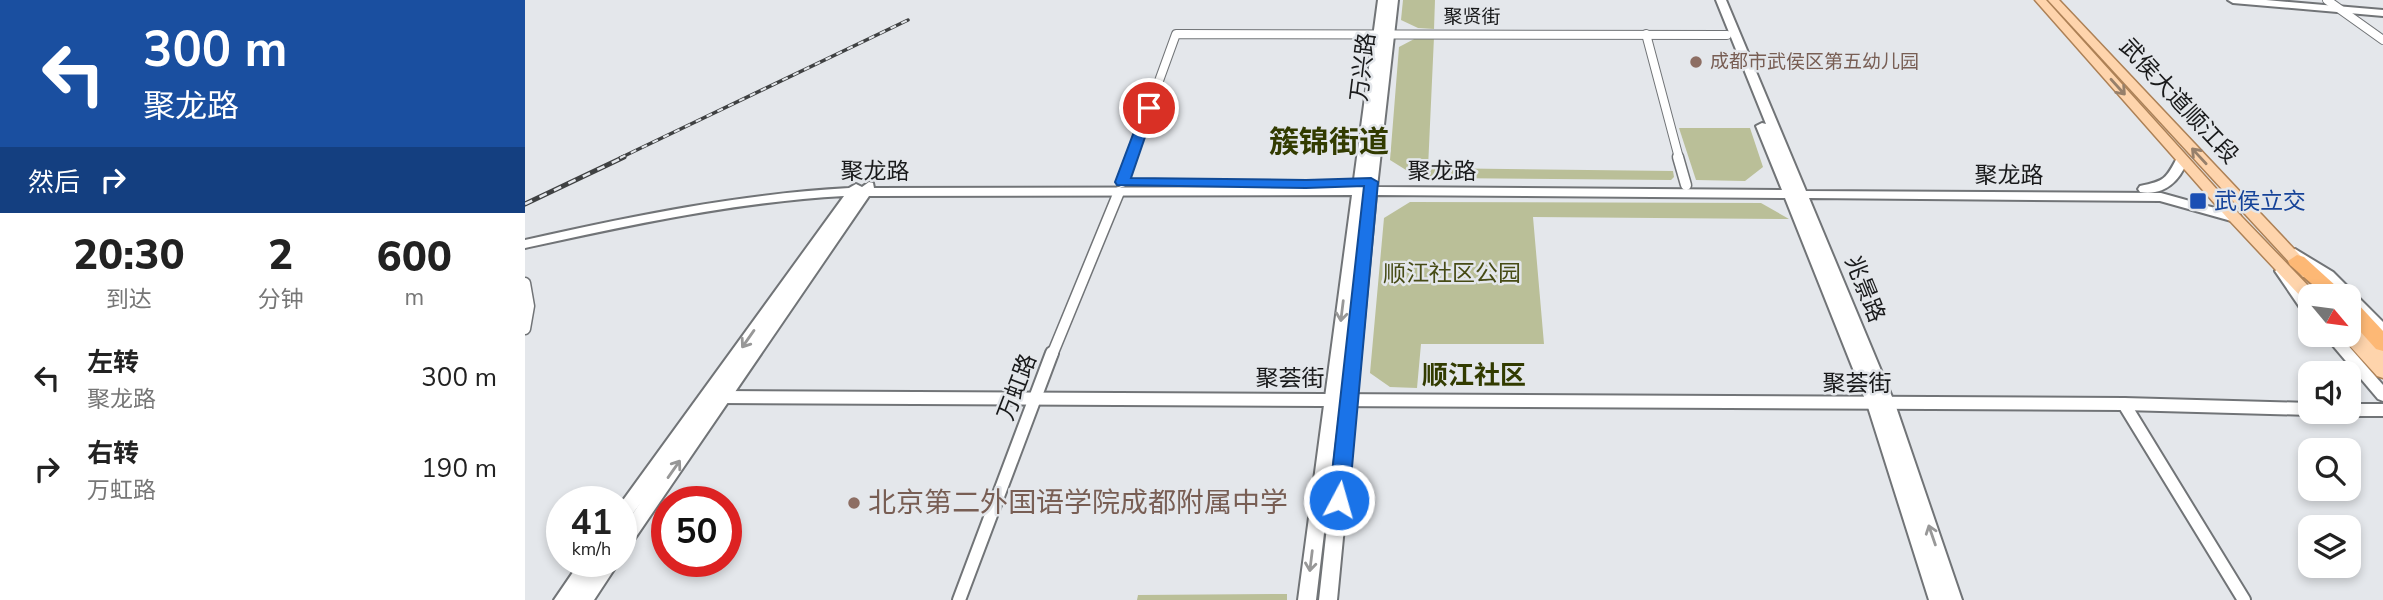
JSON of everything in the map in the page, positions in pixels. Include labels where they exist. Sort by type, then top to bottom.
[{"type":"highway","points":[[2288,262],[2320,284]]},
{"type":"highway","points":[[2361,320],[2383,344]]},
{"type":"main road","points":[[1383,0],[1384,33]]},
{"type":"main road","name":"万兴路","points":[[1328,600],[1350,400],[1364,187],[1384,33],[1393,0]]},
{"type":"main road","name":"兆景路","points":[[1714,0],[1881,404],[1953,600]]},
{"type":"main road","name":"兆景路","points":[[1721,0],[1793,190]]},
{"type":"main road","name":"武侯大道顺江段","points":[[2040,0],[2062,17],[2283,246],[2288,262],[2302,284]]},
{"type":"main road","name":"武侯大道顺江段","points":[[2053,0],[2062,17],[2235,218],[2315,284]]},
{"type":"main road","points":[[2233,0],[2334,5]]},
{"type":"main road","points":[[2279,0],[2383,11]]},
{"type":"main road","name":"聚龙路","points":[[1364,187],[2158,189],[2175,178],[2182,159]]},
{"type":"main road","name":"聚龙路","points":[[525,237],[713,196],[802,185],[862,188],[1686,185],[1793,190],[2161,197],[2235,218]]},
{"type":"main road","points":[[1307,600],[1331,399],[1364,187]]},
{"type":"main road","points":[[637,522],[724,397],[862,188]]},
{"type":"main road","points":[[637,495],[862,188]]},
{"type":"main road","name":"聚龙路","points":[[525,244],[709,204],[792,193],[862,188]]},
{"type":"main road","points":[[2283,246],[2328,275],[2383,331]]},
{"type":"main road","points":[[2288,262],[2298,285]]},
{"type":"main road","points":[[2361,330],[2383,355]]},
{"type":"main road","points":[[2341,347],[2383,395]]},
{"type":"main road","points":[[2359,347],[2383,372]]},
{"type":"main road","name":"兆景路","points":[[1881,404],[1938,600]]},
{"type":"main road","points":[[563,600],[579,577]]},
{"type":"main road","points":[[583,600],[599,577]]},
{"type":"street","points":[[2334,5],[2383,40]]},
{"type":"street","name":"聚贤街","points":[[1176,34],[1727,35]]},
{"type":"street","name":"万虹路","points":[[959,600],[1034,398],[1121,187],[1176,34]]},
{"type":"street","points":[[1646,34],[1686,185]]},
{"type":"street","points":[[525,283],[528,322],[525,329]]},
{"type":"street","name":"聚荟街","points":[[707,397],[2124,404],[2298,409]]},
{"type":"street","points":[[2124,404],[2244,600]]},
{"type":"street","points":[[2361,410],[2383,410]]},
{"type":"green space","points":[[1403,0],[1435,0],[1434,29],[1418,28],[1401,20]]},
{"type":"green space","points":[[1418,37],[1434,37],[1428,168],[1673,171],[1674,177],[1671,180],[1441,178],[1414,175],[1390,160],[1399,47]]},
{"type":"green space","points":[[1679,128],[1750,128],[1763,167],[1745,181],[1696,180]]},
{"type":"green space","name":"顺江社区公园","points":[[1410,202],[1761,203],[1789,219],[1533,217],[1544,344],[1421,344],[1417,388],[1390,387],[1370,373],[1384,218]]},
{"type":"green space","points":[[1287,594],[1287,600],[1137,600],[1138,595]]},
{"type":"railway","points":[[620,158],[908,20]]},
{"type":"railway","points":[[525,204],[624,157]]},
{"type":"place","name":"成都市武侯区第五幼儿园","points":[[1696,62]]},
{"type":"place","name":"武侯立交","points":[[2198,201]]},
{"type":"place","name":"北京第二外国语学院成都附属中学","points":[[854,503]]},
{"type":"district","name":"簇锦街道","points":[[1329,142]]},
{"type":"district","name":"顺江社区","points":[[1474,375]]},
{"type":"route","points":[[1149,108],[1122,182],[1371,182],[1339,500]]}]
